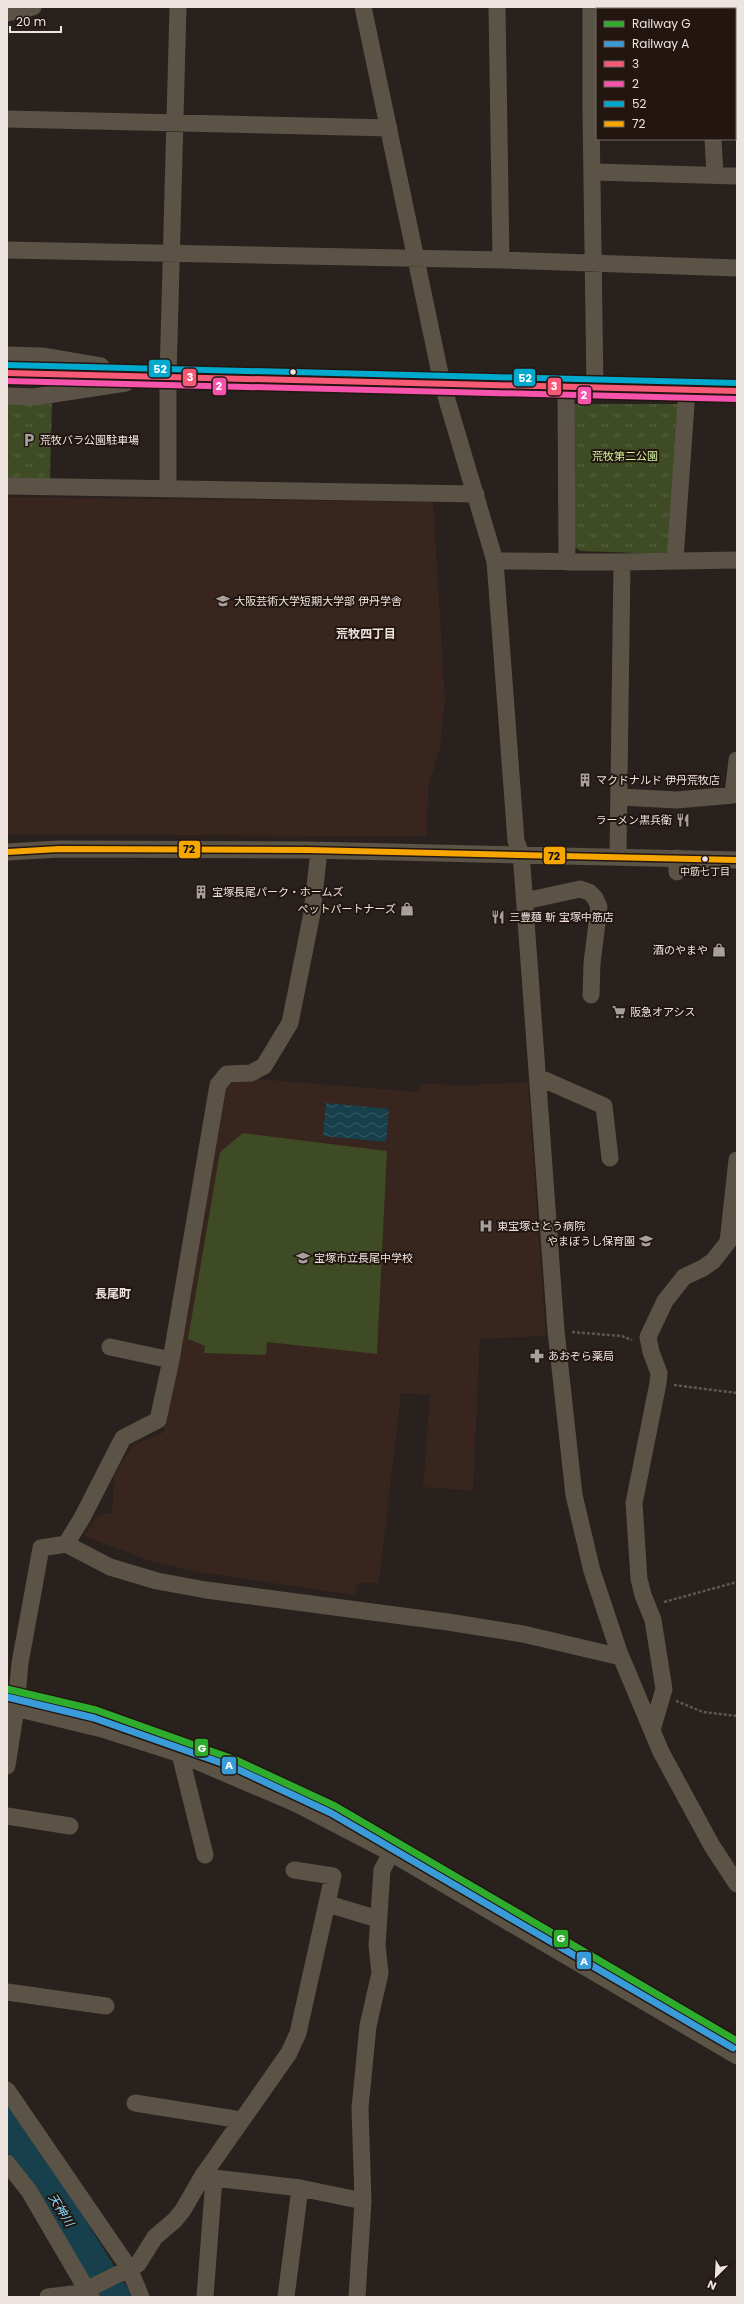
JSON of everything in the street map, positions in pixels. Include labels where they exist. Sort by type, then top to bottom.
[{"type":"street","points":[[7,13],[33,7]]},
{"type":"street","points":[[168,488],[168,377],[173,254],[178,7]]},
{"type":"street","points":[[363,7],[418,259],[442,383],[495,562],[516,841],[521,854],[525,901],[556,1331],[574,1495],[592,1571],[621,1657],[660,1752],[712,1846],[737,1884]]},
{"type":"street","points":[[497,7],[501,260]]},
{"type":"street","points":[[591,7],[594,112],[593,172],[595,388]]},
{"type":"street","points":[[7,119],[389,128]]},
{"type":"street","points":[[714,140],[715,175]]},
{"type":"street","points":[[593,172],[737,176]]},
{"type":"street","points":[[7,250],[501,260],[737,268]]},
{"type":"street","points":[[7,355],[42,356],[168,377]]},
{"type":"street","points":[[7,373],[737,391]]},
{"type":"street","points":[[7,396],[34,396],[168,377]]},
{"type":"street","points":[[566,387],[567,562]]},
{"type":"street","points":[[675,560],[687,390]]},
{"type":"street","points":[[7,486],[476,494]]},
{"type":"street","points":[[495,562],[737,560]]},
{"type":"street","points":[[618,856],[622,562]]},
{"type":"street","points":[[620,797],[677,800],[733,795],[737,760]]},
{"type":"street","points":[[7,852],[60,849],[521,854],[618,856],[638,865],[677,865],[737,860]]},
{"type":"street","points":[[66,1544],[82,1518],[123,1438],[158,1420],[171,1360],[218,1086],[227,1074],[252,1073],[264,1066],[290,1023],[312,913],[320,851]]},
{"type":"street","points":[[525,901],[580,889],[589,892],[598,902],[599,915],[592,963],[591,995]]},
{"type":"street","points":[[538,1077],[604,1106],[610,1158]]},
{"type":"street","points":[[652,1730],[664,1689],[653,1620],[647,1607],[639,1579],[634,1503],[658,1383],[657,1368],[651,1352],[648,1337],[665,1301],[684,1277],[703,1268],[713,1261],[728,1242],[737,1160]]},
{"type":"street","points":[[110,1347],[171,1360]]},
{"type":"street","points":[[7,1766],[12,1707],[41,1548],[66,1544],[110,1566],[157,1581],[214,1591],[448,1622],[523,1634],[621,1657]]},
{"type":"street","points":[[12,1707],[102,1729],[180,1754],[297,1804],[391,1853],[737,2056]]},
{"type":"street","points":[[180,1754],[205,1855]]},
{"type":"street","points":[[7,1816],[70,1826]]},
{"type":"street","points":[[357,2297],[363,2201],[360,2108],[368,2026],[380,1973],[377,1945],[382,1870],[391,1853]]},
{"type":"street","points":[[48,2297],[89,2293],[138,2264],[155,2237],[175,2220],[208,2178],[240,2120],[274,2076],[289,2053],[298,2033],[328,1904],[333,1876],[294,1870]]},
{"type":"street","points":[[328,1904],[378,1918]]},
{"type":"street","points":[[7,1992],[106,2006]]},
{"type":"street","points":[[7,2090],[129,2268],[141,2297]]},
{"type":"street","points":[[135,2103],[240,2120]]},
{"type":"street","points":[[7,2163],[29,2191],[89,2293]]},
{"type":"street","points":[[208,2178],[300,2188],[363,2201]]},
{"type":"street","points":[[205,2297],[208,2178]]},
{"type":"street","points":[[286,2297],[300,2188]]},
{"type":"path","points":[[556,1331],[622,1336],[636,1341],[651,1352]]},
{"type":"path","points":[[658,1383],[737,1393]]},
{"type":"path","points":[[647,1607],[737,1582]]},
{"type":"path","points":[[663,1696],[703,1712],[737,1716]]},
{"type":"shaded area","name":"大阪芸術大学短期大学部 伊丹学舎","points":[[7,497],[433,502],[445,700],[440,748],[428,788],[427,836],[7,835]]},
{"type":"shaded area","name":"宝塚市立長尾中学校","points":[[244,1078],[419,1092],[421,1084],[470,1085],[528,1082],[546,1336],[480,1339],[473,1491],[423,1487],[430,1395],[401,1393],[379,1583],[357,1583],[354,1595],[198,1572],[153,1562],[84,1536],[96,1517],[102,1513],[112,1514],[114,1476],[133,1445],[164,1432],[227,1087]]},
{"type":"green space","name":"荒牧バラ公園駐車場","points":[[7,401],[52,402],[50,479],[7,478]]},
{"type":"green space","name":"荒牧第二公園","points":[[574,404],[680,404],[670,550],[664,554],[580,551],[574,547]]},
{"type":"green space","points":[[243,1133],[387,1151],[377,1354],[267,1342],[266,1355],[204,1353],[205,1346],[188,1339],[220,1152]]},
{"type":"water","points":[[326,1103],[389,1109],[386,1142],[323,1136]]},
{"type":"waterway","name":"天神川","points":[[7,2122],[115,2297]]},
{"type":"rail line","name":"G","points":[[7,1689],[96,1710],[236,1760],[335,1806],[737,2041]]},
{"type":"rail line","name":"A","points":[[7,1697],[94,1718],[233,1767],[331,1813],[733,2048]]},
{"type":"transit line","name":"52","points":[[7,365],[737,383]]},
{"type":"transit line","name":"3","points":[[7,373],[737,391]]},
{"type":"transit line","name":"2","points":[[7,381],[737,399]]},
{"type":"transit line","name":"72","points":[[7,852],[59,849],[308,850],[737,860]]},
{"type":"place","name":"荒牧バラ公園駐車場","points":[[29,440]]},
{"type":"place","name":"大阪芸術大学短期大学部 伊丹学舎","points":[[223,601]]},
{"type":"place","name":"マクドナルド 伊丹荒牧店","points":[[585,780]]},
{"type":"place","name":"ラーメン黒兵衛","points":[[683,820]]},
{"type":"place","name":"中筋七丁目","points":[[705,859]]},
{"type":"place","name":"宝塚長尾パーク・ホームズ","points":[[201,892]]},
{"type":"place","name":"ペットパートナーズ","points":[[407,909]]},
{"type":"place","name":"三豊麺 斬 宝塚中筋店","points":[[498,917]]},
{"type":"place","name":"酒のやまや","points":[[719,950]]},
{"type":"place","name":"阪急オアシス","points":[[619,1012]]},
{"type":"place","name":"東宝塚さとう病院","points":[[486,1226]]},
{"type":"place","name":"やまぼうし保育園","points":[[646,1241]]},
{"type":"place","name":"宝塚市立長尾中学校","points":[[303,1258]]},
{"type":"place","name":"あおぞら薬局","points":[[537,1356]]},
{"type":"district","name":"荒牧四丁目","points":[[366,634]]},
{"type":"district","name":"長尾町","points":[[113,1294]]}]
